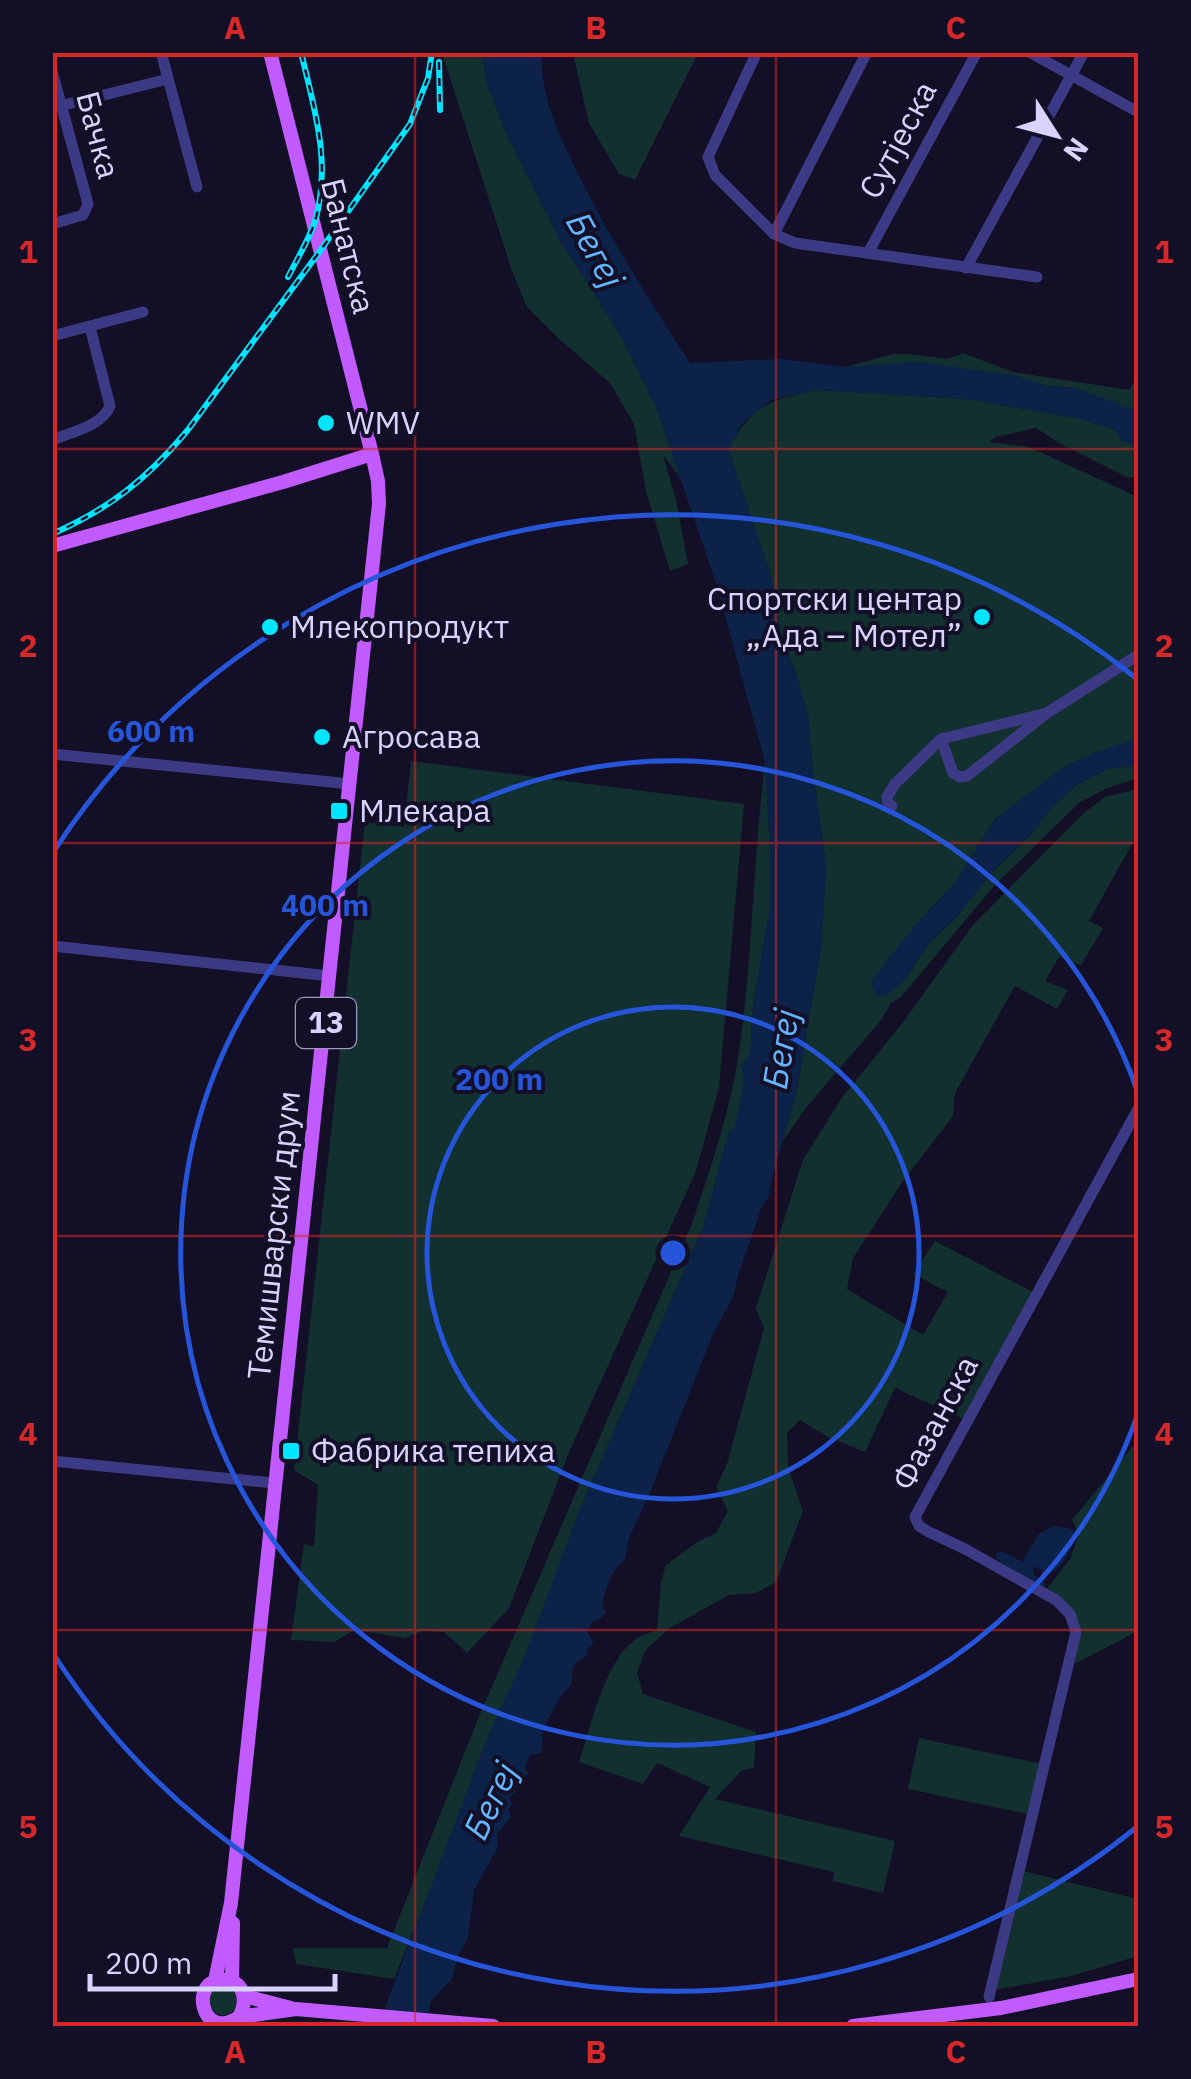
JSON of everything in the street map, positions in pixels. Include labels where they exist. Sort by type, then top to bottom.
[{"type":"main road","name":"Банатска","points":[[270,52],[372,454]]},
{"type":"main road","points":[[52,546],[372,454]]},
{"type":"main road","name":"Темишварски друм","points":[[215,1981],[231,1903],[379,504],[372,454]]},
{"type":"main road","name":"Темишварски друм","points":[[231,1903],[232,1982]]},
{"type":"main road","points":[[852,2026],[1002,2008],[1138,1979]]},
{"type":"main road","points":[[233,2022],[243,2011],[244,1996],[238,1985],[215,1981],[203,1994],[209,2022],[233,2022],[296,2009]]},
{"type":"main road","points":[[244,1996],[296,2009],[493,2026]]},
{"type":"street","points":[[162,52],[196,187]]},
{"type":"street","points":[[757,52],[709,152],[708,163],[715,175],[774,234],[795,243],[1037,277]]},
{"type":"street","points":[[774,234],[868,52]]},
{"type":"street","name":"Сутјеска","points":[[868,253],[977,52]]},
{"type":"street","points":[[1029,52],[1138,112]]},
{"type":"street","points":[[966,268],[1084,52]]},
{"type":"street","name":"Бачка","points":[[52,71],[57,106],[88,204],[80,217],[52,224]]},
{"type":"street","points":[[57,106],[168,79]]},
{"type":"street","points":[[52,336],[143,312]]},
{"type":"street","points":[[52,440],[100,420],[110,406],[90,326]]},
{"type":"street","points":[[941,739],[952,774],[964,778],[1047,713],[1138,655]]},
{"type":"street","points":[[892,806],[887,797],[895,784],[941,739],[1047,713]]},
{"type":"street","points":[[52,754],[350,784]]},
{"type":"street","points":[[52,946],[330,976]]},
{"type":"street","name":"Фазанска","points":[[988,1996],[1076,1632],[1070,1614],[1056,1600],[929,1532],[919,1526],[915,1517],[1138,1109]]},
{"type":"street","points":[[52,1461],[274,1483]]},
{"type":"green space","points":[[442,53],[482,53],[486,79],[503,127],[561,242],[622,337],[656,407],[682,480],[663,455],[688,564],[670,571],[646,491],[634,424],[610,383],[527,307]]},
{"type":"green space","points":[[573,53],[698,53],[635,180],[619,174],[589,123]]},
{"type":"green space","points":[[963,353],[1013,372],[1129,390],[1136,378],[1138,413],[1075,388],[1047,386],[1017,376],[845,367],[893,354],[948,359]]},
{"type":"green space","points":[[817,390],[967,399],[1081,419],[1115,430],[1122,441],[1138,445],[1138,478],[1127,477],[1036,428],[989,442],[1029,447],[1138,497],[1138,740],[1064,767],[996,818],[953,885],[911,930],[904,981],[930,942],[961,912],[989,875],[1078,784],[1108,769],[1138,765],[1138,778],[1080,802],[994,886],[901,997],[891,1003],[782,1142],[796,1094],[821,949],[826,865],[808,715],[783,640],[772,579],[728,448],[746,422],[764,406]]},
{"type":"green space","points":[[411,761],[744,804],[719,1087],[696,1171],[569,1452],[509,1608],[467,1653],[444,1632],[422,1631],[405,1638],[355,1630],[334,1642],[291,1640],[304,1544],[314,1547],[318,1485],[294,1470],[365,822],[404,827]]},
{"type":"green space","points":[[765,762],[770,906],[753,1006],[750,1055],[735,1129],[729,1131],[704,1225],[578,1514],[547,1601],[394,1979],[296,1964],[293,1948],[387,1948],[478,1719],[693,1221],[726,1116],[739,1051]]},
{"type":"green space","points":[[1138,789],[1138,838],[1089,921],[1103,928],[1081,965],[1059,957],[1045,981],[1068,990],[1057,1009],[1015,986],[955,1093],[953,1116],[903,1181],[853,1258],[847,1289],[923,1335],[948,1292],[913,1274],[935,1241],[1035,1293],[964,1419],[895,1388],[865,1452],[800,1420],[787,1433],[788,1467],[803,1511],[776,1582],[756,1593],[729,1595],[668,1629],[645,1651],[637,1673],[643,1694],[756,1732],[754,1768],[742,1770],[715,1799],[895,1841],[883,1893],[833,1881],[834,1872],[679,1836],[710,1787],[657,1763],[643,1784],[579,1762],[615,1663],[637,1638],[657,1630],[666,1565],[716,1533],[728,1511],[716,1487],[727,1464],[764,1328],[756,1308],[803,1160],[841,1099],[904,1021],[973,925],[1084,813],[1105,797]]},
{"type":"green space","points":[[1138,1440],[1138,1631],[1075,1664],[1079,1626],[1046,1590],[1070,1559],[1079,1535],[1072,1520]]},
{"type":"green space","points":[[919,1738],[1042,1764],[1028,1814],[908,1789]]},
{"type":"green space","points":[[1023,1871],[1138,1899],[1138,1956],[1071,1976],[994,1990]]},
{"type":"green space","points":[[223,1987],[233,1991],[237,2001],[233,2011],[223,2015],[213,2011],[209,2001],[213,1991]]},
{"type":"water","name":"Бегеј","points":[[482,53],[542,53],[547,98],[576,170],[616,244],[690,363],[783,359],[845,367],[918,362],[1017,376],[1047,386],[1075,388],[1138,411],[1138,445],[1122,441],[1115,430],[1081,419],[967,399],[817,390],[771,400],[743,423],[728,448],[772,579],[783,640],[808,715],[826,865],[821,949],[796,1094],[769,1197],[762,1206],[733,1297],[713,1334],[629,1538],[625,1560],[610,1580],[602,1604],[606,1612],[593,1621],[587,1632],[594,1643],[573,1666],[572,1683],[543,1729],[542,1753],[530,1755],[525,1768],[529,1774],[518,1779],[515,1793],[509,1797],[511,1817],[497,1834],[498,1847],[474,1890],[468,1938],[452,1979],[431,2001],[426,2026],[378,2026],[487,1738],[524,1658],[578,1514],[704,1225],[729,1131],[735,1128],[744,1078],[741,1066],[750,1055],[753,1006],[770,906],[765,762],[716,583],[656,407],[622,338],[561,242],[503,127],[486,79]]},
{"type":"water","points":[[1138,740],[1138,765],[1108,769],[1078,784],[1052,807],[930,942],[904,981],[887,995],[876,997],[871,981],[953,885],[996,818],[1064,767]]},
{"type":"water","points":[[1053,1526],[1072,1529],[1076,1537],[1054,1571],[1048,1574],[1033,1568],[1044,1587],[1032,1585],[995,1555],[1001,1551],[1027,1564],[1023,1560],[1039,1534]]},
{"type":"railway","points":[[288,277],[315,221],[322,178],[316,115],[301,52]]},
{"type":"railway","points":[[52,534],[126,491],[187,431],[410,124],[428,78],[432,52]]},
{"type":"railway","points":[[439,62],[440,110]]},
{"type":"place","name":"WMV","points":[[326,423]]},
{"type":"place","name":"Спортски центар „Ада – Мотел”","points":[[982,617]]},
{"type":"place","name":"Млекопродукт","points":[[270,627]]},
{"type":"place","name":"Агросава","points":[[322,737]]},
{"type":"place","name":"Млекара","points":[[339,811]]},
{"type":"place","name":"Фабрика тепиха","points":[[291,1451]]}]
